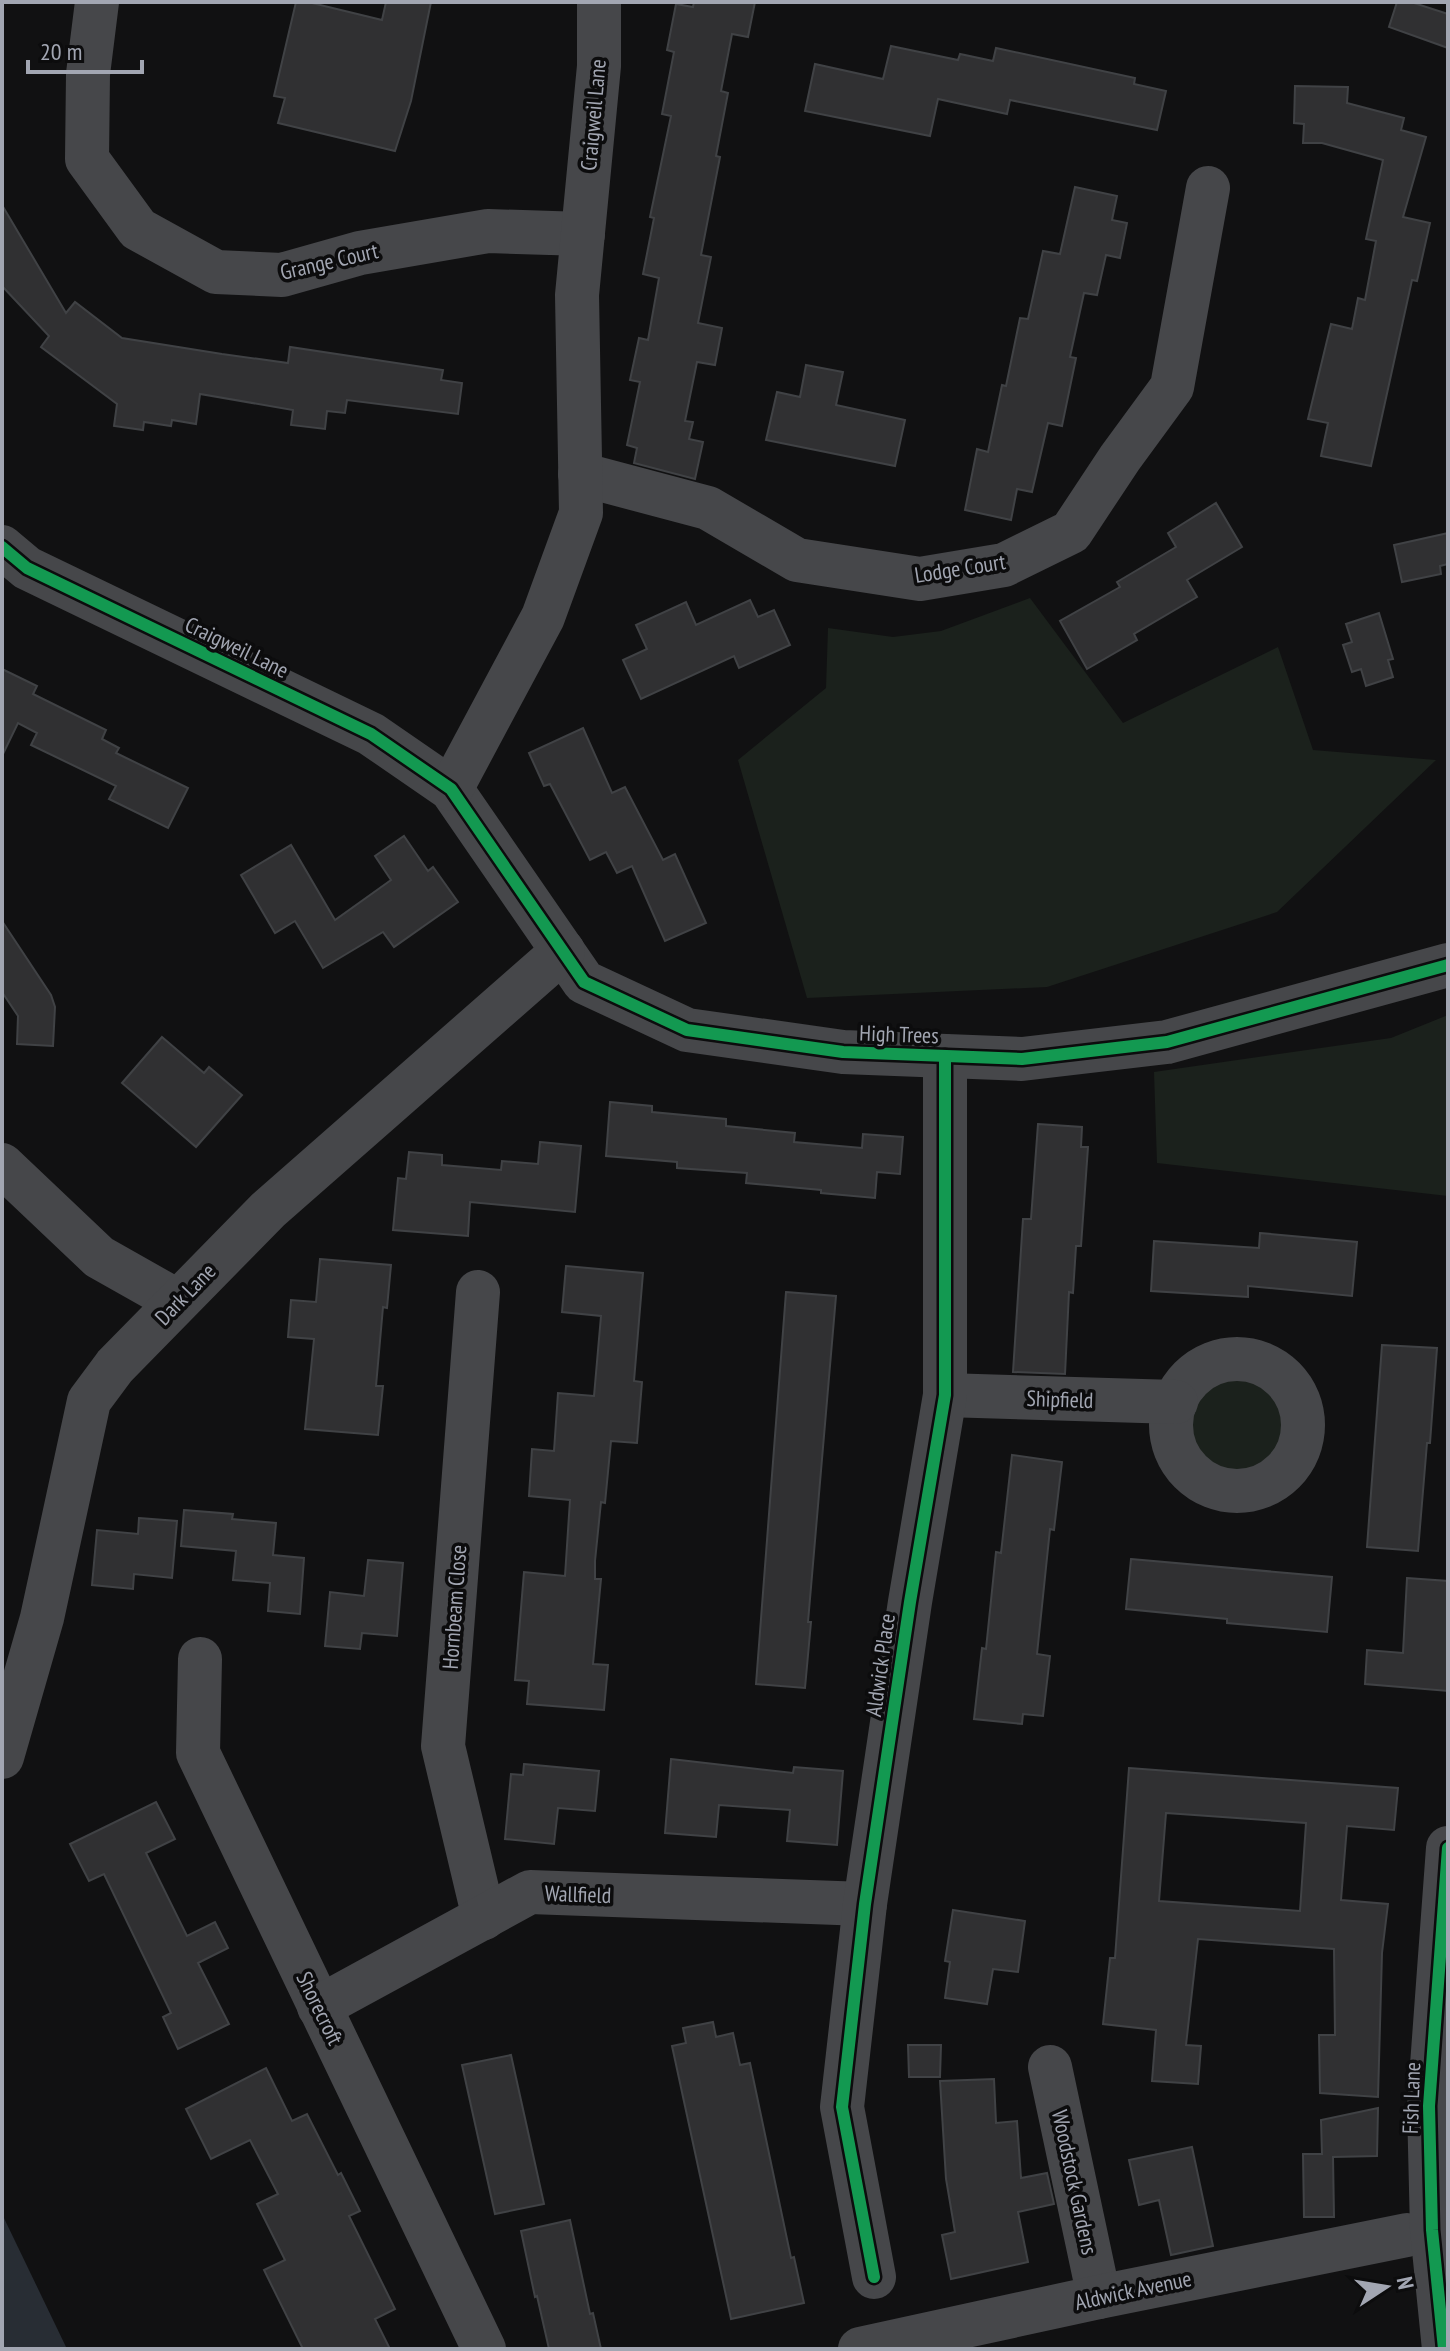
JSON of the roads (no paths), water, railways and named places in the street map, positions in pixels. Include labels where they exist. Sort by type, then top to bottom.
[{"type":"street","name":"Grange Court","points":[[97,2],[88,61],[87,159],[138,229],[216,272],[282,275],[360,253],[488,231],[583,234]]},
{"type":"street","name":"Craigweil Lane","points":[[2,547],[27,568],[371,734],[451,789],[543,617],[581,513],[577,295],[599,66],[599,2]]},
{"type":"street","name":"Lodge Court","points":[[580,474],[708,508],[797,560],[920,579],[1004,565],[1071,532],[1172,387],[1208,188]]},
{"type":"street","name":"High Trees","points":[[451,789],[584,982],[687,1030],[843,1052],[1022,1059],[1167,1042],[1448,965]]},
{"type":"street","name":"Dark Lane","points":[[2,1757],[42,1618],[89,1401],[115,1366],[268,1210],[563,951]]},
{"type":"street","name":"Aldwick Place","points":[[874,2277],[842,2107],[865,1904],[910,1602],[945,1395],[945,1056]]},
{"type":"street","points":[[2,1165],[99,1257],[177,1301]]},
{"type":"street","name":"Hornbeam Close","points":[[478,1292],[443,1746],[484,1918]]},
{"type":"street","name":"Shipfield","points":[[945,1395],[1176,1402]]},
{"type":"street","name":"Shorecroft","points":[[200,1659],[198,1753],[484,2349]]},
{"type":"street","name":"Fish Lane","points":[[1444,2349],[1432,2230],[1448,1848]]},
{"type":"street","name":"Wallfield","points":[[319,2007],[530,1892],[865,1904]]},
{"type":"street","name":"Woodstock Gardens","points":[[1050,2067],[1099,2297]]},
{"type":"street","name":"Aldwick Avenue","points":[[860,2349],[1407,2235]]}]
